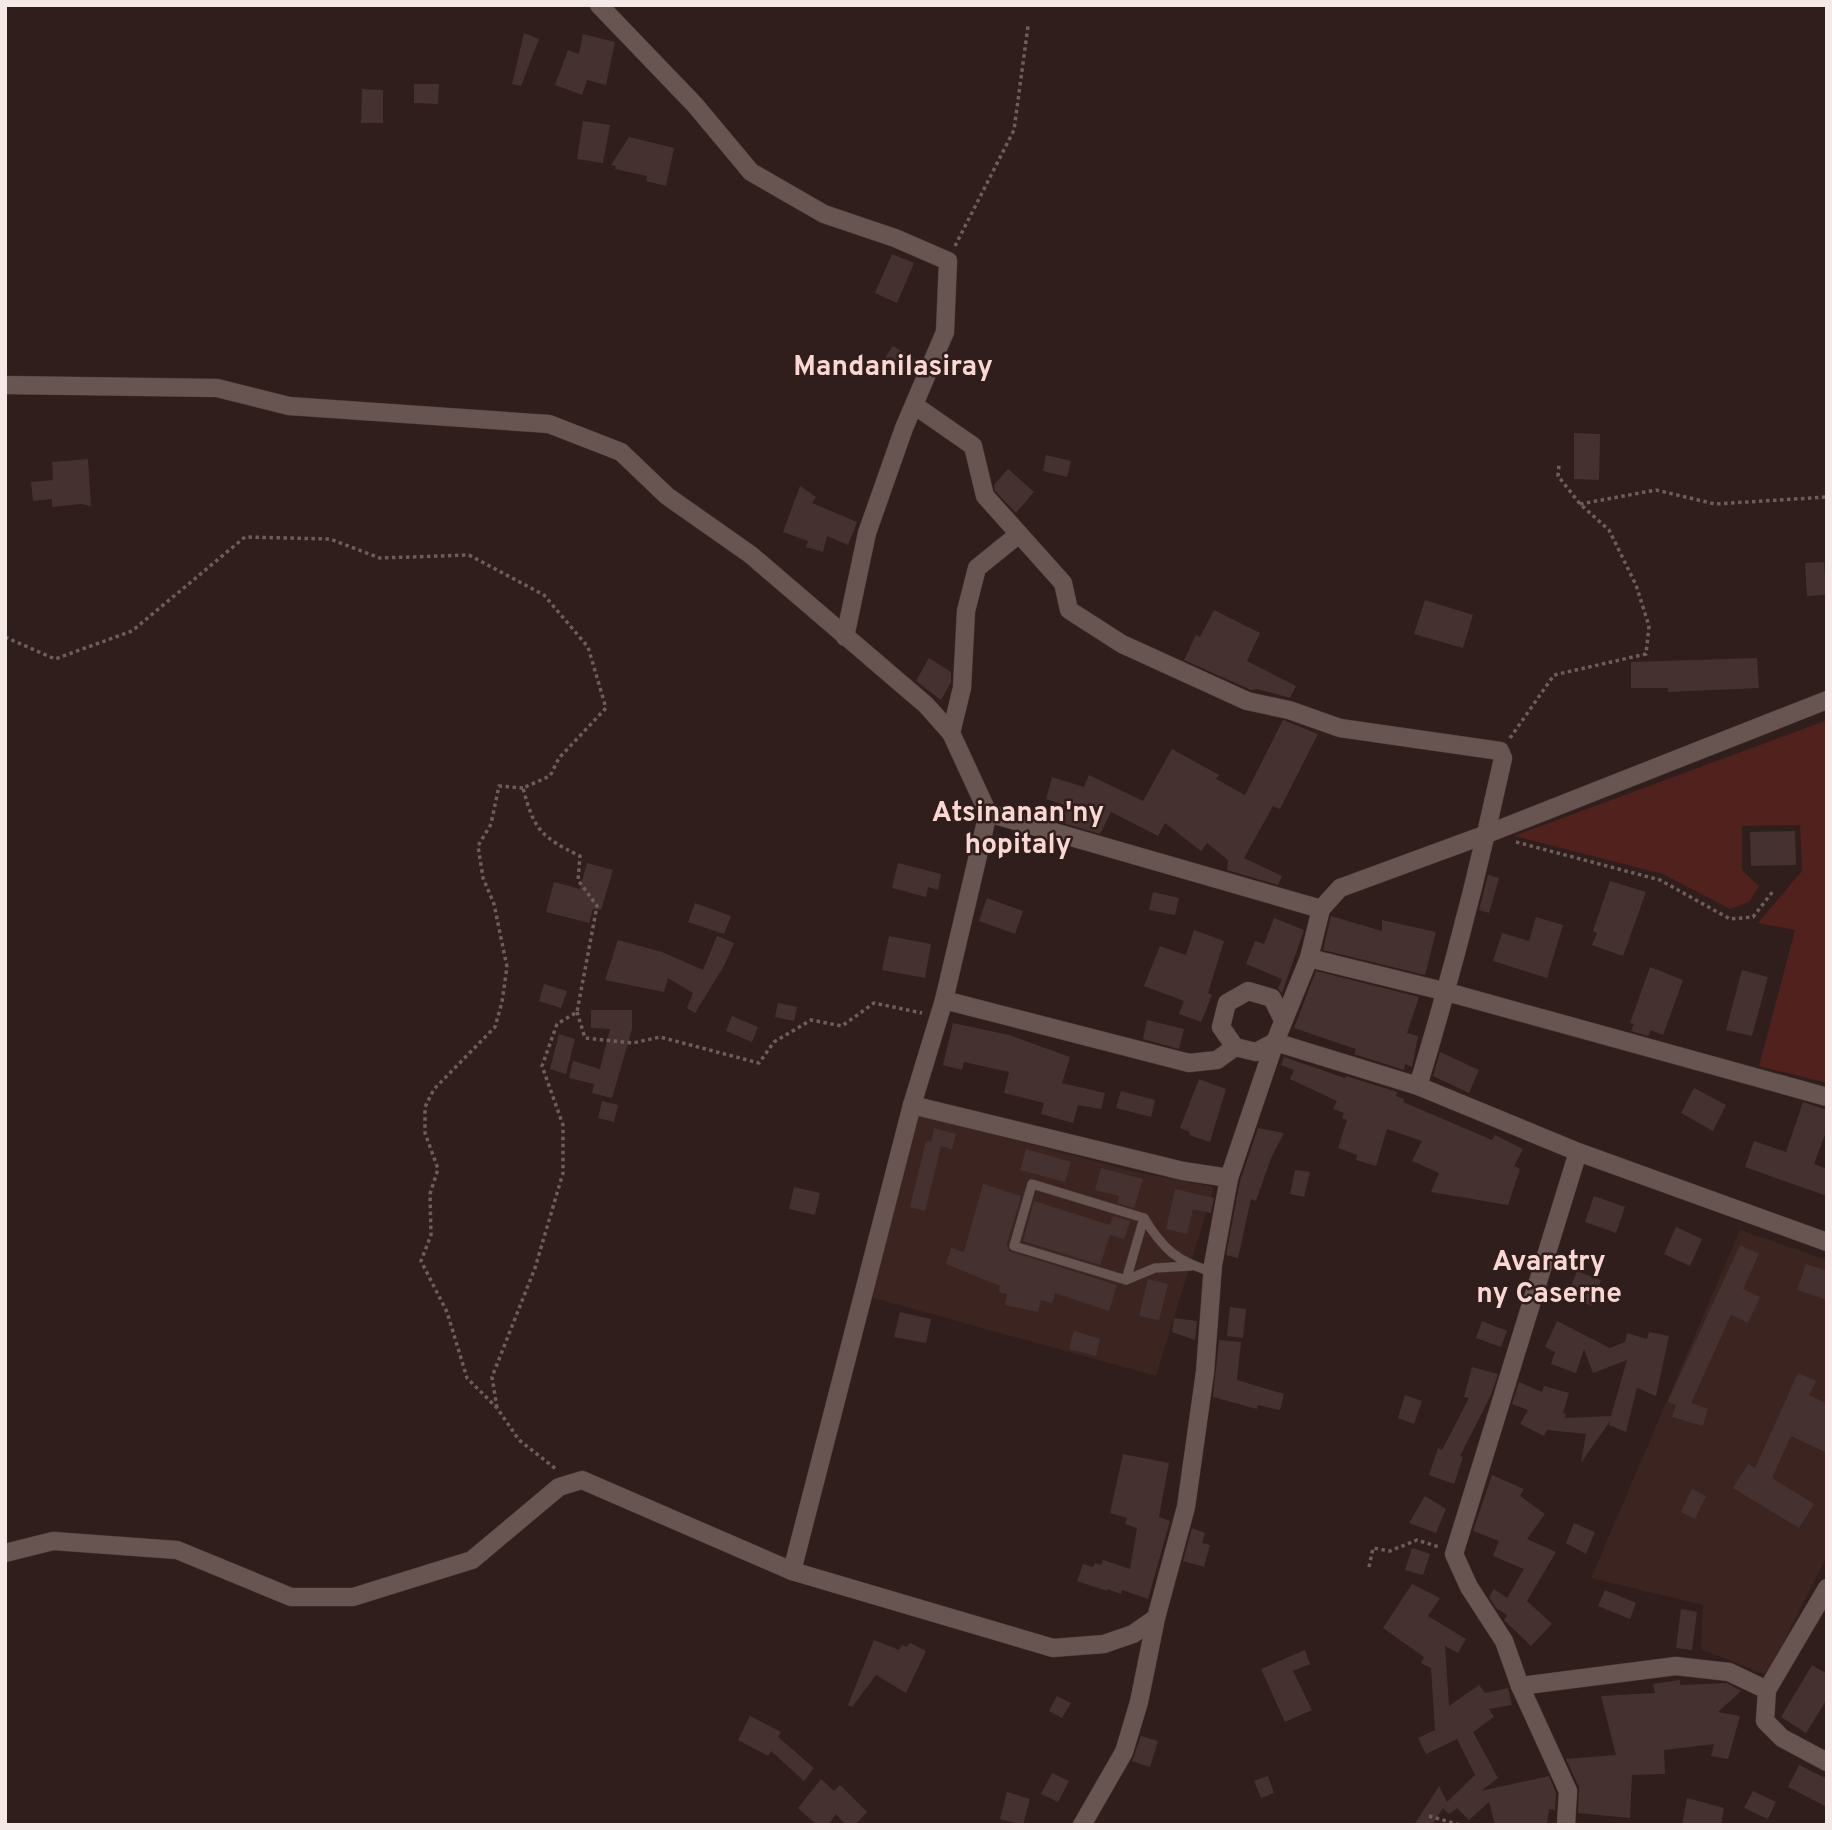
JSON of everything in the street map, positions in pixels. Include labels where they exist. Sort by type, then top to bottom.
[{"type":"street","points":[[599,5],[695,105],[751,172],[824,214],[895,237],[948,261],[945,332],[914,405],[867,533],[845,637]]},
{"type":"street","points":[[5,386],[217,388],[289,406],[549,424],[621,452],[667,496],[751,555],[926,705],[951,733],[988,813],[942,1008],[912,1105],[792,1571]]},
{"type":"street","points":[[914,405],[973,446],[985,496],[1063,583],[1069,610],[1122,644],[1234,695],[1340,728],[1500,751],[1503,758],[1487,834],[1447,992],[1418,1086]]},
{"type":"street","points":[[951,733],[962,688],[966,611],[977,568],[1019,534]]},
{"type":"street","points":[[1082,1825],[1124,1752],[1139,1702],[1156,1618],[1186,1507],[1205,1372],[1213,1272],[1228,1178],[1283,1020],[1309,958],[1321,909],[1340,888],[1487,834],[1827,700]]},
{"type":"street","points":[[988,813],[1321,909]]},
{"type":"street","points":[[1309,958],[1447,992],[1827,1097]]},
{"type":"street","points":[[1283,1020],[1272,998],[1248,991],[1227,1003],[1221,1027],[1235,1047],[1256,1052],[1275,1042],[1418,1086],[1578,1152],[1827,1242]]},
{"type":"street","points":[[942,1008],[1189,1063],[1217,1060],[1235,1047]]},
{"type":"street","points":[[912,1105],[1183,1171],[1228,1178]]},
{"type":"street","points":[[1566,1825],[1568,1791],[1520,1686],[1504,1641],[1469,1587],[1454,1554],[1578,1152]]},
{"type":"street","points":[[5,1553],[53,1541],[177,1550],[291,1597],[353,1597],[472,1560],[559,1487],[582,1480],[792,1571],[1053,1648],[1104,1644],[1133,1634],[1156,1618]]},
{"type":"street","points":[[1827,1588],[1767,1690],[1765,1721],[1782,1738],[1827,1762]]},
{"type":"street","points":[[1520,1686],[1676,1666],[1729,1672],[1767,1690]]},
{"type":"lane","points":[[1191,1266],[1156,1268],[1126,1280],[1014,1246],[1032,1184],[1144,1218],[1161,1246],[1191,1266],[1213,1272]]},
{"type":"lane","points":[[1126,1280],[1144,1218]]},
{"type":"path","points":[[948,261],[1014,130],[1028,26]]},
{"type":"path","points":[[1500,751],[1554,675],[1646,654],[1648,626],[1636,585],[1609,530],[1580,504],[1558,476],[1559,465]]},
{"type":"path","points":[[1580,504],[1656,489],[1715,504],[1827,497]]},
{"type":"path","points":[[5,637],[55,659],[132,631],[245,537],[330,539],[380,558],[469,555],[544,595],[588,647],[606,708],[559,758],[550,776],[523,788],[499,786],[491,824],[478,846],[483,878],[494,904],[507,967],[495,1027],[434,1089],[425,1107],[425,1133],[438,1169],[430,1194],[431,1235],[421,1261],[447,1312],[467,1378],[497,1408],[519,1440],[553,1468],[582,1480]]},
{"type":"path","points":[[523,788],[531,820],[546,840],[580,856],[578,880],[597,906],[577,1012],[585,1038],[633,1044],[660,1037],[759,1063],[774,1042],[811,1020],[842,1026],[874,1003],[942,1008]]},
{"type":"path","points":[[1487,834],[1660,880],[1730,919],[1754,917],[1774,890]]},
{"type":"path","points":[[497,1408],[492,1377],[536,1268],[563,1173],[563,1125],[542,1066],[557,1024],[577,1012]]},
{"type":"path","points":[[1369,1567],[1373,1548],[1390,1551],[1417,1540],[1454,1554]]},
{"type":"path","points":[[1429,1816],[1460,1825]]},
{"type":"shaded area","points":[[1827,720],[1827,1083],[1759,1066],[1795,930],[1758,923],[1802,871],[1800,825],[1742,826],[1742,870],[1759,886],[1749,902],[1730,909],[1663,874],[1514,836]]},
{"type":"shaded area","points":[[915,1114],[1132,1171],[1214,1187],[1156,1376],[870,1297]]},
{"type":"shaded area","points":[[1740,1230],[1827,1260],[1827,1556],[1767,1675],[1701,1649],[1703,1605],[1591,1578]]},
{"type":"building","points":[[524,33],[539,39],[521,86],[512,84]]},
{"type":"building","points":[[583,34],[615,42],[606,85],[587,80],[582,95],[555,85],[568,50],[579,54]]},
{"type":"building","points":[[414,84],[439,84],[438,104],[414,103]]},
{"type":"building","points":[[362,89],[383,90],[383,123],[361,123]]},
{"type":"building","points":[[583,121],[610,125],[603,163],[577,159]]},
{"type":"building","points":[[629,137],[674,148],[666,186],[646,181],[647,176],[615,169],[616,166],[611,165]]},
{"type":"building","points":[[892,254],[914,263],[897,303],[875,293]]},
{"type":"building","points":[[893,346],[915,359],[907,373],[884,359]]},
{"type":"building","points":[[1574,433],[1600,434],[1599,480],[1574,479]]},
{"type":"building","points":[[1046,455],[1071,461],[1067,477],[1043,471]]},
{"type":"building","points":[[88,459],[91,506],[81,504],[52,507],[52,499],[33,501],[31,482],[53,480],[52,462]]},
{"type":"building","points":[[1008,469],[1034,492],[1016,513],[995,491],[994,485]]},
{"type":"building","points":[[800,486],[816,497],[812,503],[857,522],[848,545],[827,536],[823,552],[806,547],[808,541],[783,532]]},
{"type":"building","points":[[1824,562],[1826,595],[1807,596],[1805,563]]},
{"type":"building","points":[[1425,600],[1473,615],[1463,648],[1414,634]]},
{"type":"building","points":[[1214,610],[1260,633],[1247,661],[1296,686],[1290,698],[1257,689],[1251,690],[1184,660],[1196,635],[1200,637]]},
{"type":"building","points":[[929,658],[951,672],[951,682],[941,700],[916,681]]},
{"type":"building","points":[[1757,658],[1759,688],[1668,692],[1668,688],[1631,688],[1631,662]]},
{"type":"building","points":[[1283,720],[1318,734],[1280,809],[1273,806],[1244,858],[1282,876],[1278,885],[1227,870],[1228,860],[1207,843],[1201,851],[1165,823],[1158,836],[1111,812],[1100,834],[1060,822],[1068,806],[1046,799],[1052,777],[1084,787],[1089,775],[1143,801],[1172,749],[1219,775],[1216,779],[1245,795]]},
{"type":"building","points":[[1795,831],[1796,865],[1751,866],[1750,832]]},
{"type":"building","points":[[587,863],[613,870],[601,910],[593,909],[589,923],[546,912],[554,882],[580,889]]},
{"type":"building","points":[[898,863],[941,874],[938,890],[928,887],[926,897],[892,888]]},
{"type":"building","points":[[1488,875],[1499,878],[1489,913],[1479,910]]},
{"type":"building","points":[[1610,881],[1646,892],[1623,956],[1592,945],[1597,933],[1593,931]]},
{"type":"building","points":[[1153,892],[1179,898],[1175,915],[1149,910]]},
{"type":"building","points":[[987,898],[1023,911],[1015,934],[979,921]]},
{"type":"building","points":[[695,903],[731,916],[724,934],[688,922]]},
{"type":"building","points":[[1331,916],[1382,931],[1382,920],[1436,932],[1425,975],[1323,950]]},
{"type":"building","points":[[1536,917],[1563,925],[1547,978],[1493,961],[1502,933],[1529,941]]},
{"type":"building","points":[[1274,918],[1304,930],[1282,993],[1278,989],[1282,979],[1246,964],[1255,941],[1264,944]]},
{"type":"building","points":[[1194,930],[1224,941],[1208,993],[1212,995],[1201,1022],[1179,1014],[1184,1001],[1144,986],[1160,946],[1186,955]]},
{"type":"building","points":[[717,936],[734,943],[724,966],[695,1013],[687,1008],[693,993],[668,978],[664,992],[605,980],[618,940],[662,952],[703,970]]},
{"type":"building","points":[[889,936],[931,944],[925,978],[882,970]]},
{"type":"building","points":[[1650,967],[1683,980],[1663,1035],[1651,1030],[1648,1036],[1631,1031],[1634,1024],[1630,1023]]},
{"type":"building","points":[[1742,970],[1768,977],[1752,1036],[1726,1030]]},
{"type":"building","points":[[1316,971],[1419,997],[1407,1033],[1418,1036],[1412,1067],[1405,1064],[1404,1070],[1354,1054],[1356,1049],[1294,1028]]},
{"type":"building","points":[[544,984],[567,991],[561,1008],[539,1001]]},
{"type":"building","points":[[778,1003],[797,1007],[794,1021],[775,1017]]},
{"type":"building","points":[[591,1010],[632,1010],[632,1029],[612,1098],[592,1093],[594,1084],[569,1078],[573,1061],[600,1069],[610,1029],[591,1028]]},
{"type":"building","points":[[732,1016],[758,1027],[752,1042],[726,1031]]},
{"type":"building","points":[[1147,1020],[1184,1029],[1179,1049],[1143,1039]]},
{"type":"building","points":[[953,1023],[1009,1035],[1070,1057],[1062,1083],[1105,1093],[1101,1109],[1078,1105],[1073,1123],[1041,1114],[1044,1103],[1004,1093],[1009,1072],[964,1062],[962,1070],[943,1065]]},
{"type":"building","points":[[559,1034],[575,1039],[566,1074],[550,1069]]},
{"type":"building","points":[[1440,1052],[1479,1070],[1469,1093],[1433,1076]]},
{"type":"building","points":[[1284,1057],[1397,1092],[1396,1096],[1404,1099],[1403,1102],[1492,1140],[1495,1135],[1523,1149],[1514,1166],[1520,1169],[1508,1205],[1431,1192],[1439,1173],[1412,1161],[1422,1141],[1387,1129],[1376,1166],[1356,1160],[1357,1155],[1338,1148],[1347,1120],[1342,1118],[1344,1113],[1333,1109],[1337,1101],[1290,1079],[1294,1070],[1281,1065]]},
{"type":"building","points":[[1199,1079],[1226,1089],[1210,1142],[1189,1135],[1190,1132],[1180,1128]]},
{"type":"building","points":[[1694,1088],[1726,1105],[1713,1131],[1681,1113]]},
{"type":"building","points":[[1121,1091],[1155,1100],[1151,1117],[1116,1108]]},
{"type":"building","points":[[602,1101],[618,1105],[614,1122],[598,1118]]},
{"type":"building","points":[[1803,1102],[1827,1110],[1827,1129],[1814,1164],[1827,1169],[1827,1196],[1745,1167],[1754,1141],[1786,1152]]},
{"type":"building","points":[[934,1128],[956,1134],[952,1149],[941,1146],[925,1211],[910,1207],[926,1141],[931,1142]]},
{"type":"building","points":[[1258,1128],[1284,1133],[1271,1158],[1256,1201],[1251,1199],[1238,1258],[1226,1255],[1240,1181]]},
{"type":"building","points":[[1026,1149],[1071,1162],[1065,1182],[1020,1170]]},
{"type":"building","points":[[1101,1168],[1143,1179],[1134,1208],[1117,1203],[1119,1196],[1095,1190]]},
{"type":"building","points":[[1295,1170],[1310,1172],[1304,1197],[1290,1194]]},
{"type":"building","points":[[983,1184],[1021,1196],[1007,1244],[1009,1251],[1117,1285],[1109,1311],[1055,1293],[1052,1303],[1041,1300],[1038,1312],[1005,1305],[1007,1294],[999,1292],[1000,1286],[946,1264],[951,1248],[964,1252]]},
{"type":"building","points":[[794,1187],[820,1193],[815,1215],[789,1209]]},
{"type":"building","points":[[1175,1189],[1214,1198],[1211,1213],[1193,1209],[1187,1234],[1166,1229]]},
{"type":"building","points":[[1594,1196],[1625,1207],[1616,1233],[1585,1222]]},
{"type":"building","points":[[1034,1201],[1110,1225],[1113,1216],[1130,1221],[1124,1239],[1110,1235],[1100,1265],[1023,1241]]},
{"type":"building","points":[[1676,1227],[1702,1239],[1690,1266],[1664,1254]]},
{"type":"building","points":[[1740,1245],[1759,1254],[1743,1289],[1760,1297],[1748,1323],[1731,1315],[1691,1403],[1708,1409],[1703,1426],[1672,1417],[1676,1405],[1668,1401]]},
{"type":"building","points":[[1806,1264],[1827,1271],[1827,1300],[1797,1290]]},
{"type":"building","points":[[1577,1271],[1601,1280],[1592,1306],[1567,1297]]},
{"type":"building","points":[[1148,1279],[1168,1284],[1159,1320],[1139,1316]]},
{"type":"building","points":[[1230,1307],[1246,1309],[1243,1338],[1227,1336]]},
{"type":"building","points":[[900,1312],[931,1319],[926,1343],[894,1337]]},
{"type":"building","points":[[1174,1318],[1197,1321],[1195,1340],[1172,1332]]},
{"type":"building","points":[[1482,1321],[1507,1331],[1501,1347],[1476,1338]]},
{"type":"building","points":[[1557,1321],[1610,1348],[1625,1342],[1627,1333],[1647,1339],[1649,1332],[1669,1336],[1656,1396],[1637,1388],[1626,1432],[1609,1425],[1610,1421],[1581,1463],[1586,1434],[1547,1430],[1544,1436],[1520,1424],[1528,1410],[1512,1404],[1519,1382],[1542,1392],[1544,1386],[1569,1393],[1563,1413],[1566,1414],[1565,1418],[1611,1416],[1627,1360],[1593,1373],[1584,1349],[1576,1373],[1551,1364],[1555,1352],[1545,1347]]},
{"type":"building","points":[[1074,1331],[1100,1339],[1096,1356],[1069,1349]]},
{"type":"building","points":[[1219,1340],[1241,1342],[1237,1380],[1284,1394],[1280,1410],[1258,1405],[1257,1409],[1213,1397]]},
{"type":"building","points":[[1472,1367],[1498,1374],[1491,1395],[1460,1456],[1463,1457],[1454,1484],[1429,1475],[1438,1448],[1442,1450],[1469,1398],[1464,1397]]},
{"type":"building","points":[[1798,1373],[1816,1381],[1809,1395],[1827,1404],[1827,1453],[1791,1436],[1772,1478],[1814,1504],[1799,1528],[1733,1488],[1748,1464],[1755,1468]]},
{"type":"building","points":[[1405,1395],[1422,1401],[1414,1424],[1398,1418]]},
{"type":"building","points":[[1123,1454],[1169,1463],[1159,1517],[1170,1521],[1148,1599],[1122,1590],[1121,1594],[1077,1581],[1083,1564],[1093,1567],[1095,1563],[1101,1565],[1103,1560],[1130,1569],[1137,1528],[1125,1524],[1127,1518],[1110,1513]]},
{"type":"building","points":[[1492,1475],[1524,1489],[1520,1496],[1545,1514],[1527,1539],[1556,1552],[1527,1601],[1552,1624],[1531,1646],[1504,1620],[1507,1615],[1496,1608],[1489,1597],[1494,1589],[1507,1598],[1524,1569],[1493,1556],[1499,1541],[1473,1531]]},
{"type":"building","points":[[1692,1489],[1706,1496],[1695,1519],[1681,1512]]},
{"type":"building","points":[[1425,1496],[1446,1509],[1436,1533],[1409,1523]]},
{"type":"building","points":[[1574,1523],[1595,1532],[1586,1554],[1566,1543]]},
{"type":"building","points":[[1192,1528],[1205,1533],[1202,1543],[1210,1545],[1204,1567],[1183,1561]]},
{"type":"building","points":[[1412,1548],[1430,1554],[1423,1575],[1405,1570]]},
{"type":"building","points":[[1412,1584],[1440,1598],[1428,1616],[1466,1639],[1458,1653],[1445,1646],[1449,1706],[1479,1685],[1485,1693],[1508,1688],[1512,1705],[1489,1709],[1494,1717],[1473,1732],[1498,1778],[1481,1791],[1549,1776],[1556,1793],[1555,1810],[1549,1809],[1547,1825],[1495,1825],[1489,1802],[1469,1820],[1457,1808],[1449,1814],[1443,1808],[1432,1825],[1414,1825],[1439,1786],[1447,1802],[1475,1775],[1457,1739],[1426,1754],[1418,1738],[1435,1730],[1431,1668],[1421,1663],[1424,1657],[1383,1628]]},
{"type":"building","points":[[1605,1590],[1636,1603],[1630,1619],[1598,1606]]},
{"type":"building","points":[[1681,1609],[1697,1612],[1692,1650],[1676,1648]]},
{"type":"building","points":[[874,1640],[899,1650],[902,1645],[907,1647],[910,1643],[926,1651],[906,1693],[876,1675],[852,1707],[848,1705]]},
{"type":"building","points":[[1305,1650],[1310,1664],[1293,1671],[1312,1710],[1285,1722],[1261,1669]]},
{"type":"building","points":[[1812,1665],[1827,1674],[1827,1699],[1806,1733],[1781,1717]]},
{"type":"building","points":[[1680,1680],[1680,1685],[1727,1683],[1741,1691],[1718,1712],[1740,1716],[1728,1759],[1711,1756],[1714,1744],[1664,1750],[1665,1774],[1632,1775],[1630,1818],[1578,1813],[1579,1787],[1566,1759],[1616,1755],[1601,1696],[1655,1693],[1653,1684]]},
{"type":"building","points":[[1057,1696],[1071,1703],[1062,1718],[1049,1711]]},
{"type":"building","points":[[750,1716],[781,1732],[778,1737],[814,1768],[804,1781],[771,1751],[768,1756],[738,1740]]},
{"type":"building","points":[[1141,1736],[1158,1741],[1150,1767],[1132,1761]]},
{"type":"building","points":[[1799,1765],[1827,1779],[1827,1807],[1788,1787]]},
{"type":"building","points":[[1052,1773],[1069,1781],[1058,1802],[1041,1794]]},
{"type":"building","points":[[1268,1776],[1274,1793],[1261,1798],[1254,1781]]},
{"type":"building","points":[[821,1779],[834,1791],[840,1785],[867,1812],[855,1825],[846,1825],[836,1814],[828,1825],[817,1825],[798,1808]]},
{"type":"building","points":[[1753,1791],[1776,1802],[1768,1819],[1744,1808]]},
{"type":"building","points":[[1007,1792],[1030,1799],[1023,1825],[1000,1819]]},
{"type":"building","points":[[1687,1798],[1724,1808],[1721,1825],[1682,1825]]},
{"type":"district","name":"Mandanilasiray","points":[[893,365]]},
{"type":"district","name":"Atsinanan'ny hopitaly","points":[[1018,827]]},
{"type":"district","name":"Avaratry ny Caserne","points":[[1549,1276]]}]
